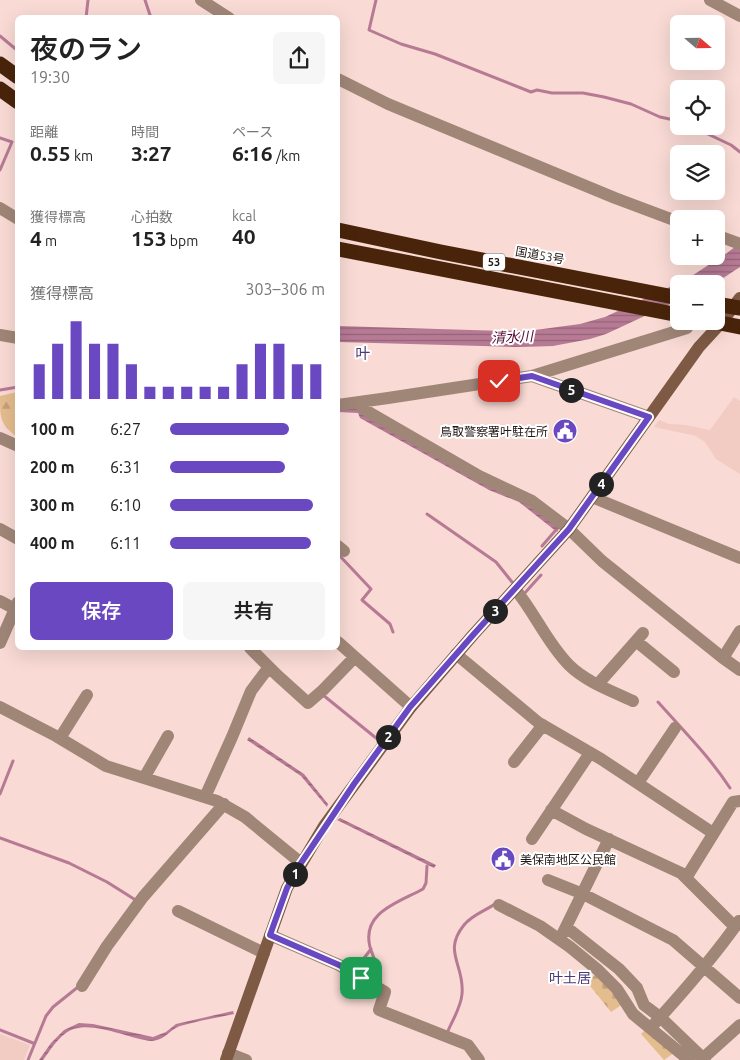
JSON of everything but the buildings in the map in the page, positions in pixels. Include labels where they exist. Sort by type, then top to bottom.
[{"type":"highway","points":[[0,64],[15,75]]},
{"type":"highway","points":[[0,89],[15,100]]},
{"type":"highway","name":"国道53号","points":[[340,230],[670,296]]},
{"type":"highway","name":"53","points":[[340,248],[658,311],[670,316]]},
{"type":"highway","points":[[725,304],[738,304]]},
{"type":"highway","points":[[725,324],[740,327]]},
{"type":"street","points":[[200,0],[224,15]]},
{"type":"street","points":[[710,0],[740,16]]},
{"type":"street","points":[[340,80],[388,104],[615,198],[670,219]]},
{"type":"street","points":[[0,208],[15,217]]},
{"type":"street","points":[[725,238],[739,242]]},
{"type":"street","points":[[725,315],[738,304]]},
{"type":"street","points":[[340,404],[532,376],[670,326]]},
{"type":"street","points":[[246,1060],[227,1057],[287,888],[301,863],[354,784],[410,707],[569,529],[711,330]]},
{"type":"street","points":[[0,335],[15,338]]},
{"type":"street","points":[[532,376],[649,417]]},
{"type":"street","points":[[360,402],[362,407],[377,418],[436,452],[492,483],[525,497],[569,529],[602,561],[740,670]]},
{"type":"street","points":[[0,438],[15,445]]},
{"type":"street","points":[[592,497],[740,558]]},
{"type":"street","points":[[0,529],[15,537]]},
{"type":"street","points":[[515,589],[527,603],[558,653],[570,666],[583,676],[633,701]]},
{"type":"street","points":[[0,601],[15,605]]},
{"type":"street","points":[[0,642],[15,607]]},
{"type":"street","points":[[723,658],[740,631]]},
{"type":"street","points":[[598,684],[639,637],[674,672]]},
{"type":"street","points":[[340,644],[410,707]]},
{"type":"street","points":[[252,650],[308,703],[354,658]]},
{"type":"street","points":[[456,654],[543,726],[638,783],[713,833]]},
{"type":"street","points":[[205,796],[248,698],[269,667]]},
{"type":"street","points":[[60,738],[87,695]]},
{"type":"street","points":[[0,707],[60,738],[106,766],[205,796],[224,804],[245,817],[301,863]]},
{"type":"street","points":[[514,762],[543,726]]},
{"type":"street","points":[[638,783],[675,728]]},
{"type":"street","points":[[144,778],[168,736]]},
{"type":"street","points":[[532,839],[590,753]]},
{"type":"street","points":[[686,878],[733,802],[740,801]]},
{"type":"street","points":[[82,986],[107,946],[143,898],[224,804]]},
{"type":"street","points":[[551,810],[586,829],[681,873],[738,924],[704,967],[650,1028]]},
{"type":"street","points":[[559,940],[610,839]]},
{"type":"street","points":[[548,880],[583,894],[673,940],[740,998]]},
{"type":"street","points":[[499,905],[525,918],[559,940],[608,978],[618,989],[632,1014],[689,1060]]},
{"type":"street","points":[[178,911],[264,953]]},
{"type":"street","points":[[566,927],[619,969],[637,988],[644,1005],[703,1059],[739,1029]]},
{"type":"street","points":[[270,935],[353,972],[369,984],[385,992],[379,1010],[468,1046],[479,1060]]},
{"type":"shaded area","points":[[734,397],[740,401],[740,474],[716,459],[705,442],[696,436],[654,427],[659,420],[669,424],[710,430]]},
{"type":"shaded area","points":[[0,1034],[30,1045],[24,1060],[0,1060]]},
{"type":"green space","points":[[15,393],[15,435],[2,420],[0,396]]},
{"type":"green space","points":[[597,973],[623,1004],[611,1012],[587,982]]},
{"type":"green space","points":[[646,1029],[674,1053],[664,1060],[641,1034]]},
{"type":"water","points":[[740,243],[740,267],[725,277],[725,275],[693,275],[709,265],[725,265],[725,254]]},
{"type":"water","name":"清水川","points":[[670,287],[670,304],[606,334],[553,346],[515,347],[340,342],[340,326],[504,331],[535,330],[580,324],[605,317]]},
{"type":"water","points":[[340,407],[360,409],[511,494],[560,527],[557,532],[519,502],[489,490],[360,418],[358,413],[340,412]]},
{"type":"water","points":[[249,737],[304,774],[328,804],[327,807],[301,776],[247,740]]},
{"type":"water","points":[[340,818],[436,865],[434,868],[337,820]]},
{"type":"water","points":[[233,1011],[234,1014],[180,1026],[165,1036],[152,1041],[96,1028],[85,1027],[75,1029],[62,1036],[43,1060],[39,1060],[51,1043],[64,1030],[79,1023],[93,1024],[153,1037],[166,1032],[176,1024]]},
{"type":"waterway","points":[[86,15],[88,0]]},
{"type":"waterway","points":[[145,0],[150,15]]},
{"type":"waterway","points":[[376,0],[369,30],[401,44],[435,54],[531,92],[537,90],[552,93],[583,93],[604,97],[631,104],[660,117],[670,119]]},
{"type":"waterway","points":[[0,36],[15,48]]},
{"type":"waterway","points":[[710,135],[731,145],[740,152]]},
{"type":"waterway","points":[[0,138],[12,142],[0,170]]},
{"type":"waterway","points":[[0,390],[15,388]]},
{"type":"waterway","points":[[427,514],[496,562],[512,582]]},
{"type":"waterway","points":[[542,546],[555,531]]},
{"type":"waterway","points":[[340,556],[371,589],[362,600],[390,624],[393,632]]},
{"type":"waterway","points":[[523,595],[541,575]]},
{"type":"waterway","points":[[323,695],[376,738]]},
{"type":"waterway","points":[[658,702],[705,754],[730,788]]},
{"type":"waterway","points":[[0,794],[13,761]]},
{"type":"waterway","points":[[0,838],[69,863],[107,882],[134,899]]},
{"type":"waterway","points":[[380,985],[378,971],[370,947],[369,935],[371,925],[384,910],[423,889],[426,883],[427,866]]},
{"type":"waterway","points":[[448,1031],[462,994],[462,984],[454,951],[455,943],[464,925],[471,918],[496,903]]},
{"type":"waterway","points":[[355,970],[371,949]]},
{"type":"waterway","points":[[28,1060],[46,1016],[53,1007],[78,987]]},
{"type":"waterway","points":[[0,1030],[33,1043]]},
{"type":"place","name":"鳥取警察署叶駐在所","points":[[565,431]]},
{"type":"place","name":"美保南地区公民館","points":[[503,859]]},
{"type":"district","name":"叶","points":[[363,353]]},
{"type":"district","name":"叶土居","points":[[570,978]]},
{"type":"route","points":[[361,978],[339,965],[270,935],[287,888],[324,826],[410,707],[569,529],[649,417],[532,376],[499,381]]}]
